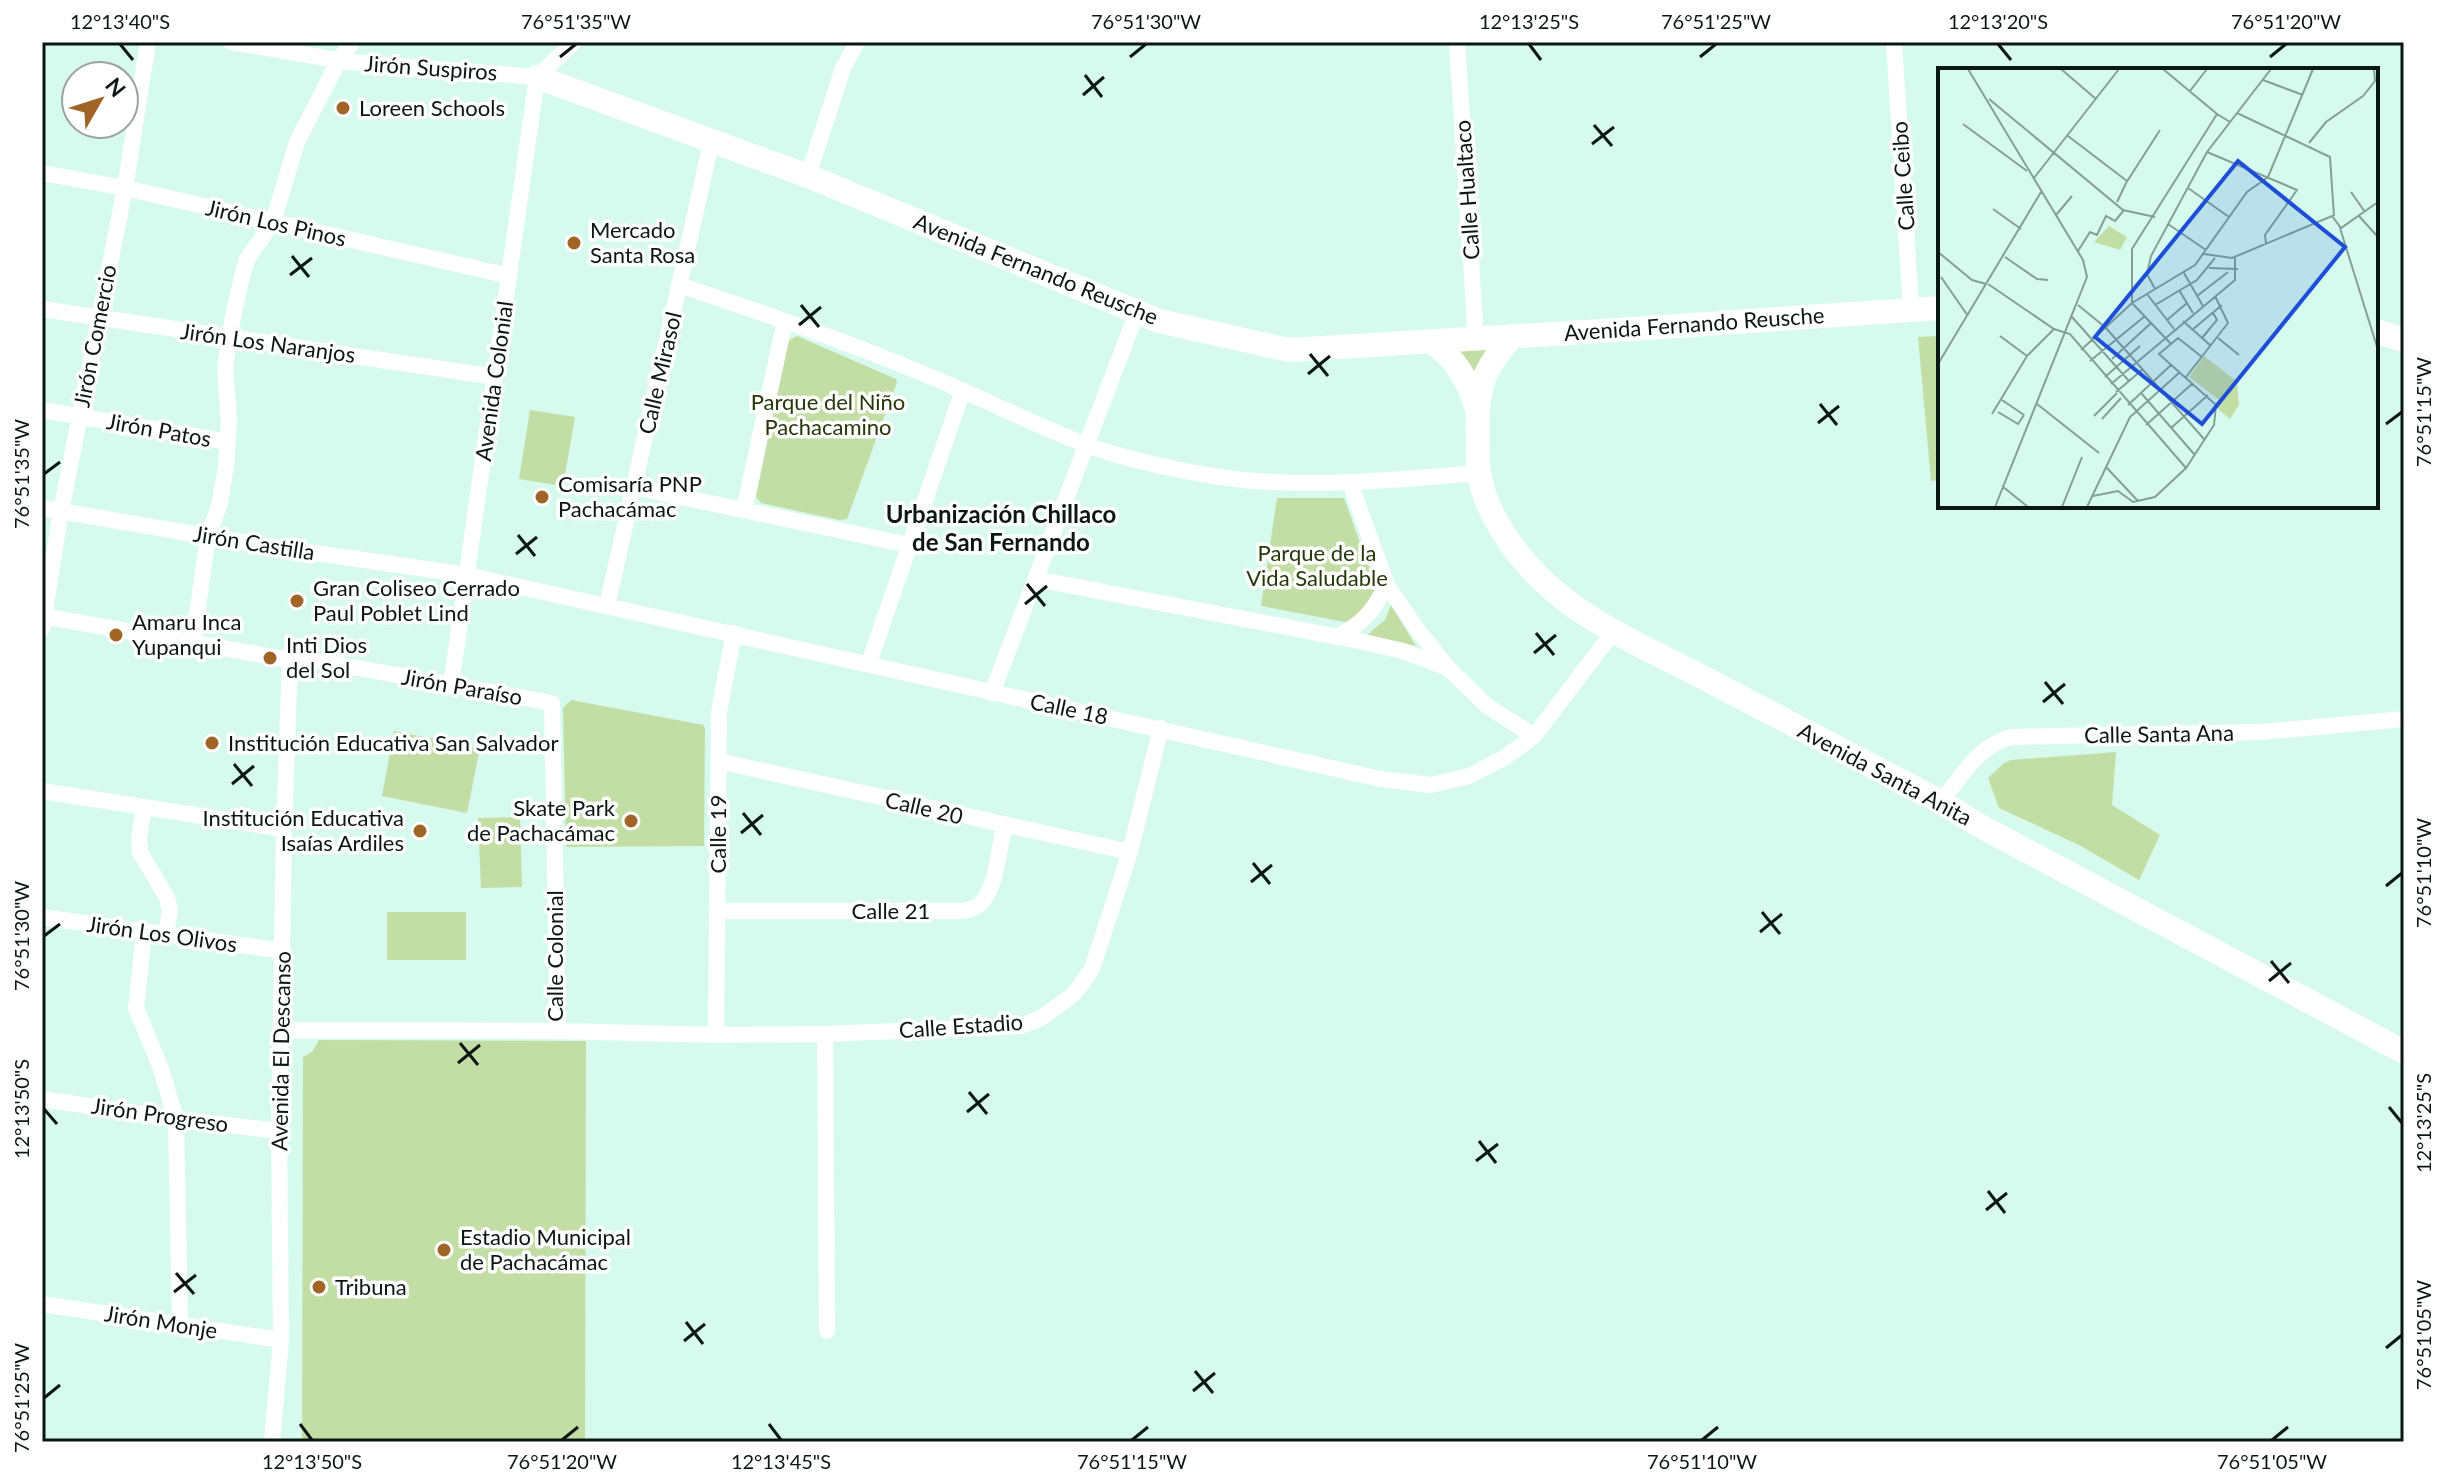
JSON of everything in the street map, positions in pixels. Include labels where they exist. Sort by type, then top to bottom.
[{"type":"street","name":"Jirón Comercio","points":[[43,621],[78,417],[125,188],[148,42]]},
{"type":"street","name":"Jirón Suspiros","points":[[231,42],[339,60],[537,77]]},
{"type":"street","points":[[193,643],[208,536],[220,503],[229,422],[225,366],[247,259],[273,222],[297,142],[339,60],[352,42]]},
{"type":"street","points":[[537,77],[574,42]]},
{"type":"street","points":[[808,176],[843,68],[857,42]]},
{"type":"street","name":"Calle Hualtaco","points":[[1457,42],[1476,339]]},
{"type":"street","name":"Calle Ceibo","points":[[1894,42],[1911,309]]},
{"type":"street","name":"Avenida Fernando Reusche","points":[[537,77],[808,176],[1159,321],[1289,350],[1938,308]]},
{"type":"street","name":"Avenida Colonial","points":[[451,686],[537,77]]},
{"type":"street","name":"Calle Mirasol","points":[[607,606],[712,139]]},
{"type":"street","name":"Jirón Los Pinos","points":[[42,173],[125,188],[509,276]]},
{"type":"street","points":[[679,285],[884,357],[1087,445],[1170,468],[1215,477],[1261,481],[1350,483],[1479,473]]},
{"type":"street","name":"Jirón Los Naranjos","points":[[42,309],[495,377]]},
{"type":"street","points":[[992,693],[1137,312]]},
{"type":"street","points":[[744,510],[785,321]]},
{"type":"street","points":[[2378,332],[2404,340]]},
{"type":"street","name":"Avenida Santa Anita","points":[[1512,337],[1490,365],[1479,391],[1476,406],[1479,473],[1484,494],[1506,536],[1526,564],[1550,588],[1614,631],[1941,802],[1982,827],[2404,1052]]},
{"type":"street","name":"Avenida Santa Anita","points":[[1430,341],[1450,356],[1458,367],[1476,406]]},
{"type":"street","points":[[869,663],[963,390]]},
{"type":"street","name":"Jirón Patos","points":[[42,410],[228,442]]},
{"type":"street","points":[[1350,483],[1387,585],[1417,629],[1448,668],[1486,705],[1534,736]]},
{"type":"street","points":[[634,487],[909,545]]},
{"type":"street","name":"Jirón Castilla","points":[[42,508],[467,575]]},
{"type":"street","name":"Calle 18","points":[[467,575],[1381,779],[1431,785],[1469,776],[1504,758],[1534,736],[1614,631]]},
{"type":"street","points":[[1036,579],[1403,651],[1448,668]]},
{"type":"street","points":[[1337,637],[1370,614],[1387,585]]},
{"type":"street","name":"Jirón Paraíso","points":[[43,621],[290,660],[297,657],[552,703]]},
{"type":"street","name":"Calle 19","points":[[716,1035],[719,712],[734,633]]},
{"type":"street","name":"Avenida El Descanso","points":[[272,1442],[281,1340],[279,1131],[290,660]]},
{"type":"street","name":"Calle Colonial","points":[[281,1030],[558,1031],[552,703]]},
{"type":"street","name":"Calle Santa Ana","points":[[1941,802],[1979,753],[1996,741],[2012,737],[2261,732],[2404,719]]},
{"type":"street","name":"Calle Estadio","points":[[558,1031],[825,1034],[1021,1026],[1041,1018],[1074,994],[1092,969],[1130,852],[1161,728]]},
{"type":"street","name":"Calle 20","points":[[718,761],[1130,852]]},
{"type":"street","points":[[42,791],[284,829]]},
{"type":"street","points":[[144,807],[140,852],[167,898],[170,910],[166,935]]},
{"type":"street","name":"Calle 21","points":[[717,911],[961,911],[977,907],[986,898],[992,883],[1004,826]]},
{"type":"street","name":"Jirón Los Olivos","points":[[42,917],[283,951]]},
{"type":"street","points":[[144,933],[136,1008],[160,1066],[176,1119],[180,1326]]},
{"type":"street","points":[[825,1034],[827,1331]]},
{"type":"street","name":"Jirón Progreso","points":[[42,1099],[279,1131]]},
{"type":"street","name":"Jirón Monje","points":[[42,1304],[281,1340]]},
{"type":"green space","name":"Parque del Niño Pachacamino","points":[[797,336],[897,382],[847,519],[839,520],[761,503],[756,497],[788,341]]},
{"type":"green space","points":[[1938,336],[1938,480],[1931,481],[1918,337]]},
{"type":"green space","points":[[1494,344],[1477,382],[1451,346]]},
{"type":"green space","points":[[530,410],[575,417],[563,486],[519,479]]},
{"type":"green space","name":"Parque de la Vida Saludable","points":[[1277,498],[1344,498],[1368,565],[1375,576],[1376,597],[1360,618],[1345,622],[1261,606]]},
{"type":"green space","points":[[1391,605],[1416,646],[1367,635],[1385,620]]},
{"type":"green space","points":[[571,700],[703,725],[704,846],[566,847],[563,708]]},
{"type":"green space","points":[[394,731],[480,748],[467,813],[382,796]]},
{"type":"green space","points":[[2116,752],[2112,805],[2160,835],[2139,880],[2081,846],[1999,808],[1988,778],[2011,760]]},
{"type":"green space","points":[[520,817],[522,887],[481,888],[478,818]]},
{"type":"green space","points":[[387,912],[466,912],[466,960],[387,960]]},
{"type":"green space","name":"Estadio Municipal de Pachacámac","points":[[319,1040],[586,1041],[585,1442],[302,1442],[303,1057],[312,1052]]},
{"type":"place","name":"Loreen Schools","points":[[343,108]]},
{"type":"place","name":"Mercado Santa Rosa","points":[[574,243]]},
{"type":"place","name":"Comisaría PNP Pachacámac","points":[[542,497]]},
{"type":"place","name":"Gran Coliseo Cerrado Paul Poblet Lind","points":[[297,601]]},
{"type":"place","name":"Amaru Inca Yupanqui","points":[[116,635]]},
{"type":"place","name":"Inti Dios del Sol","points":[[270,658]]},
{"type":"place","name":"Institución Educativa San Salvador","points":[[212,743]]},
{"type":"place","name":"Skate Park de Pachacámac","points":[[631,821]]},
{"type":"place","name":"Institución Educativa Isaías Ardiles","points":[[420,831]]},
{"type":"place","name":"Estadio Municipal de Pachacámac","points":[[444,1250]]},
{"type":"place","name":"Tribuna","points":[[319,1287]]},
{"type":"district","name":"Urbanización Chillaco de San Fernando","points":[[1001,529]]}]
